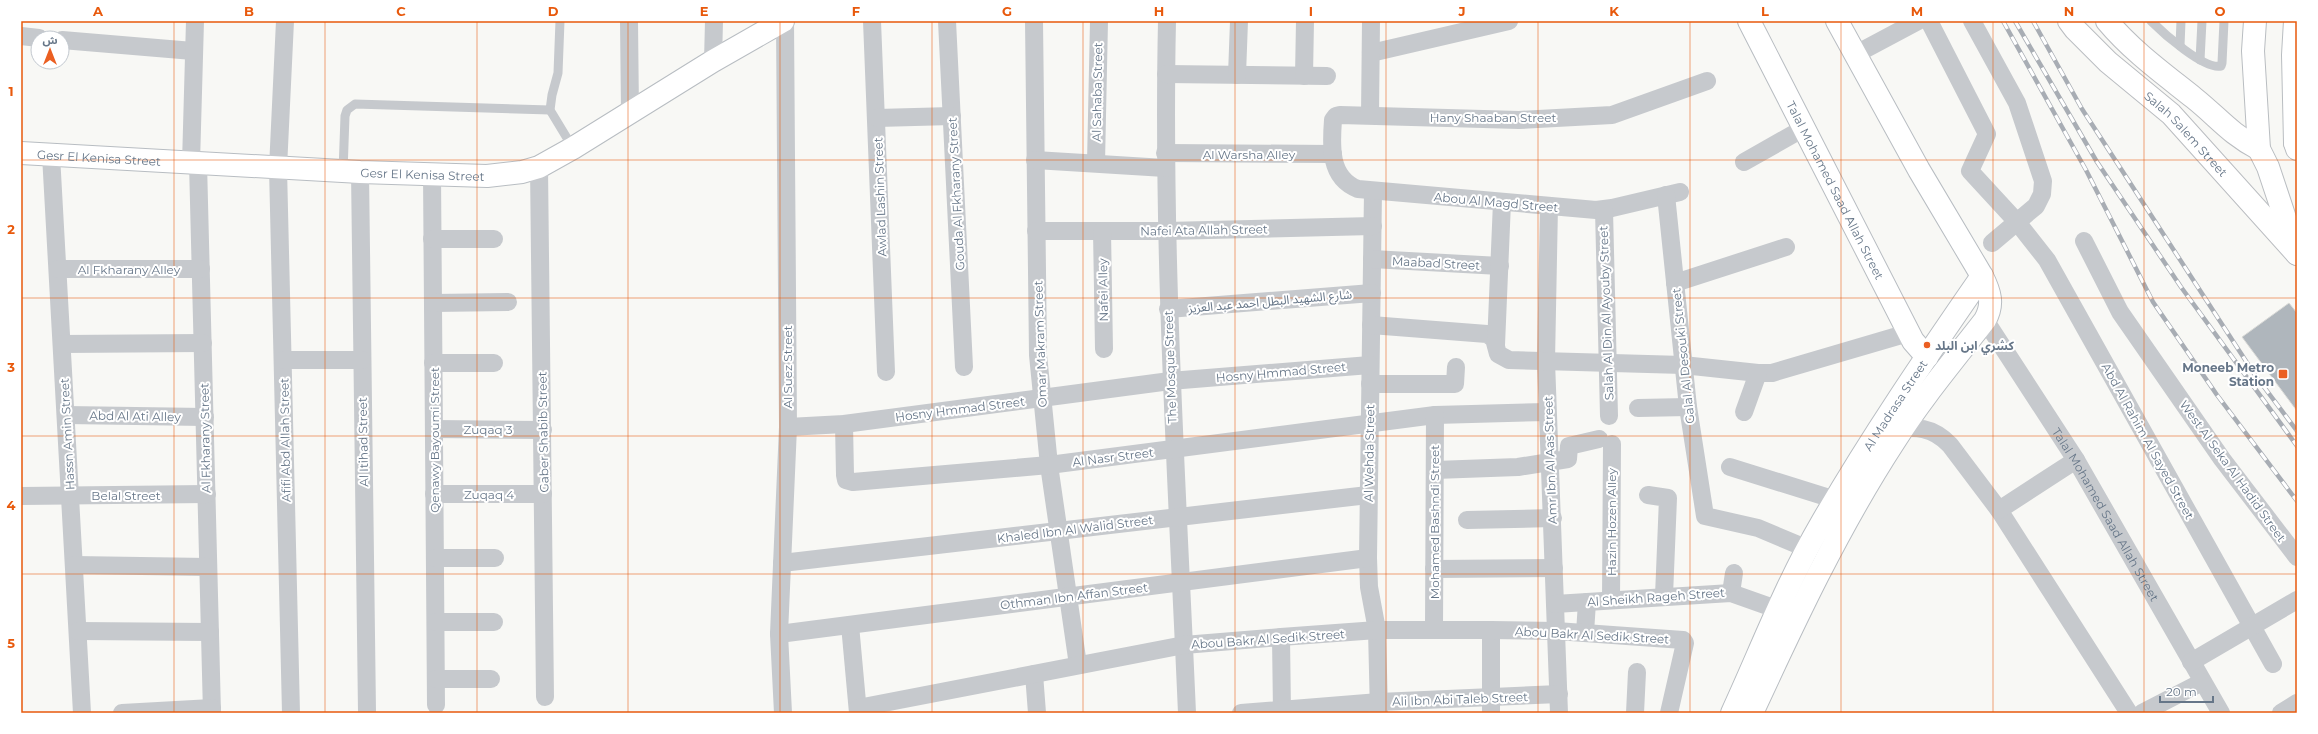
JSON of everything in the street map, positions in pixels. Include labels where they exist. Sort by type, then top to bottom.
[{"type":"main road","name":"Gesr El Kenisa Street","points":[[21,153],[351,172],[504,175],[539,167],[573,148],[713,61],[784,21]]},
{"type":"main road","name":"Talal Mohamed Saad Allah Street","points":[[1749,21],[1908,333],[1926,357]]},
{"type":"main road","points":[[1837,21],[1919,170],[1982,276]]},
{"type":"main road","name":"Salah Salem Street","points":[[2069,21],[2108,62],[2171,114],[2297,254]]},
{"type":"main road","points":[[2107,21],[2122,38],[2195,99],[2226,128],[2259,149]]},
{"type":"main road","points":[[2255,21],[2253,51],[2259,149],[2268,167],[2297,254]]},
{"type":"main road","points":[[2295,21],[2296,146]]},
{"type":"main road","name":"Al Madrasa Street","points":[[1732,713],[1808,549],[1836,500],[1926,357],[1982,276],[1990,290],[1991,302],[1989,312],[1985,320],[1903,428],[1826,558],[1752,713]]},
{"type":"street","name":"Al Fkharany Street","points":[[195,21],[193,51],[194,163],[201,269],[212,710]]},
{"type":"street","name":"Afifi Abd Allah Street","points":[[285,21],[278,168],[284,360],[291,713]]},
{"type":"street","points":[[629,21],[630,112]]},
{"type":"street","points":[[713,61],[714,21]]},
{"type":"street","name":"Al Suez Street","points":[[783,713],[779,634],[788,426],[784,21]]},
{"type":"street","name":"Awlad Lashin Street","points":[[872,21],[886,372]]},
{"type":"street","name":"Gouda Al Fkharany Street","points":[[947,21],[964,367]]},
{"type":"street","name":"Omar Makram Street","points":[[1034,21],[1038,355],[1041,398],[1049,465],[1078,665]]},
{"type":"street","name":"Al Sahaba Street","points":[[1096,163],[1099,21]]},
{"type":"street","name":"The Mosque Street","points":[[1167,21],[1165,161],[1170,381],[1187,713]]},
{"type":"street","points":[[1237,75],[1239,21]]},
{"type":"street","points":[[1304,76],[1305,21]]},
{"type":"street","points":[[1370,115],[1371,21]]},
{"type":"street","points":[[1371,53],[1509,21]]},
{"type":"street","points":[[1856,54],[1918,21]]},
{"type":"street","name":"Abd Al Rahim Al Sayed Street","points":[[1929,21],[1987,134],[1970,171],[2017,222],[2047,260],[2273,664]]},
{"type":"street","points":[[1972,21],[2017,103],[2043,181],[2042,194],[2036,206],[1992,243]]},
{"type":"street","points":[[70,41],[193,51]]},
{"type":"street","points":[[1166,74],[1327,76]]},
{"type":"street","name":"Hany Shaaban Street","points":[[1333,154],[1333,122],[1336,116],[1370,115],[1519,120],[1612,115],[1707,81]]},
{"type":"street","points":[[877,118],[952,116]]},
{"type":"street","points":[[1744,162],[1804,128]]},
{"type":"street","name":"Hassn Amin Street","points":[[51,154],[82,713]]},
{"type":"street","name":"Al Warsha Alley","points":[[1035,160],[1096,163],[1333,154]]},
{"type":"street","name":"Abou Al Magd Street","points":[[1333,154],[1335,169],[1344,182],[1358,189],[1373,191],[1604,210],[1673,193]]},
{"type":"street","name":"Gaber Shabib Street","points":[[539,167],[545,697]]},
{"type":"street","name":"Al Itihad Street","points":[[351,172],[362,360],[367,712]]},
{"type":"street","name":"Qenawy Bayoumi Street","points":[[432,174],[436,705]]},
{"type":"street","name":"Al Wehda Street","points":[[1373,191],[1368,558],[1370,587],[1377,630],[1379,708]]},
{"type":"street","name":"Galal Al Desouki Street","points":[[1673,193],[1675,283],[1688,407],[1704,516],[1758,528],[1808,549]]},
{"type":"street","points":[[1496,346],[1502,202]]},
{"type":"street","name":"Amr Ibn Al Aas Street","points":[[1550,206],[1546,361],[1559,713]]},
{"type":"street","name":"Salah Al Din Al Ayouby Street","points":[[1604,210],[1609,416]]},
{"type":"street","name":"Nafei Ata Allah Street","points":[[1036,231],[1166,232],[1372,226]]},
{"type":"street","name":"Nafei Alley","points":[[1102,231],[1104,349]]},
{"type":"street","points":[[432,239],[494,239]]},
{"type":"street","name":"West Al Seka Al Hadid Street","points":[[2084,241],[2120,312],[2222,459],[2297,557]]},
{"type":"street","points":[[1675,283],[1786,247]]},
{"type":"street","name":"Maabad Street","points":[[1372,259],[1500,266]]},
{"type":"street","name":"Al Fkharany Alley","points":[[58,269],[201,269]]},
{"type":"street","name":"شارع الشهيد البطل احمد عبد العزيز","points":[[1168,309],[1372,293]]},
{"type":"street","points":[[433,302],[508,302]]},
{"type":"street","name":"Talal Mohamed Saad Allah Street","points":[[1985,320],[2076,460],[2221,713]]},
{"type":"street","points":[[1371,325],[1484,334],[1492,337],[1498,354],[1504,360],[1683,364],[1758,373],[1772,373],[1908,333]]},
{"type":"street","points":[[62,344],[203,343]]},
{"type":"street","points":[[284,360],[362,360]]},
{"type":"street","points":[[433,363],[494,363]]},
{"type":"street","name":"Hosny Hmmad Street","points":[[788,426],[844,424],[1170,381],[1370,365]]},
{"type":"street","points":[[1370,384],[1455,384],[1456,367]]},
{"type":"street","points":[[1744,412],[1758,373]]},
{"type":"street","points":[[1638,408],[1688,407]]},
{"type":"street","name":"Al Nasr Street","points":[[844,424],[845,475],[849,482],[1049,465],[1174,450],[1370,422],[1435,415],[1547,412]]},
{"type":"street","name":"Abd Al Ati Alley","points":[[66,415],[204,417]]},
{"type":"street","name":"Mohamed Bashndi Street","points":[[1434,630],[1435,415]]},
{"type":"street","points":[[1879,430],[1926,428],[1943,438],[1999,510],[2130,713]]},
{"type":"street","name":"Zuqaq 3","points":[[434,429],[543,430]]},
{"type":"street","name":"Hazin Hozen Alley","points":[[1550,462],[1568,459],[1569,446],[1606,442],[1611,600]]},
{"type":"street","points":[[1999,510],[2076,460]]},
{"type":"street","points":[[1435,470],[1518,467],[1550,462]]},
{"type":"street","points":[[1730,467],[1836,500]]},
{"type":"street","name":"Belal Street","points":[[21,496],[206,494]]},
{"type":"street","name":"Zuqaq 4","points":[[434,494],[543,494]]},
{"type":"street","name":"Khaled Ibn Al Walid Street","points":[[782,563],[1368,495]]},
{"type":"street","points":[[1648,495],[1668,498],[1664,596]]},
{"type":"street","points":[[1467,520],[1552,518]]},
{"type":"street","points":[[435,558],[495,558]]},
{"type":"street","name":"Othman Ibn Affan Street","points":[[779,634],[1368,558]]},
{"type":"street","points":[[74,565],[208,567]]},
{"type":"street","points":[[1434,569],[1554,568]]},
{"type":"street","points":[[1732,593],[1734,573]]},
{"type":"street","name":"Al Sheikh Rageh Street","points":[[1555,604],[1664,596],[1732,593],[1779,610]]},
{"type":"street","points":[[2191,662],[2297,600]]},
{"type":"street","points":[[1585,633],[1587,602]]},
{"type":"street","points":[[436,622],[494,622]]},
{"type":"street","points":[[850,625],[858,710]]},
{"type":"street","name":"Abou Bakr Al Sedik Street","points":[[858,710],[1184,645],[1377,630],[1491,630],[1556,631],[1684,641],[1669,713]]},
{"type":"street","points":[[1491,630],[1491,705]]},
{"type":"street","points":[[78,632],[210,632]]},
{"type":"street","points":[[1281,637],[1282,711]]},
{"type":"street","points":[[1635,713],[1637,672]]},
{"type":"street","points":[[1034,674],[1038,713]]},
{"type":"street","points":[[436,680],[491,679]]},
{"type":"street","points":[[2142,713],[2202,682]]},
{"type":"street","name":"Ali Ibn Abi Taleb Street","points":[[1241,713],[1491,705],[1559,694]]},
{"type":"street","points":[[2280,713],[2297,703]]},
{"type":"street","points":[[122,713],[212,710]]},
{"type":"lane","points":[[560,21],[558,73],[552,95],[550,110],[573,148]]},
{"type":"lane","points":[[2180,46],[2181,21]]},
{"type":"lane","points":[[2200,60],[2202,21]]},
{"type":"lane","points":[[2155,23],[2180,46],[2200,60],[2215,66],[2221,66],[2223,59],[2224,21]]},
{"type":"lane","points":[[351,172],[345,116],[347,110],[355,104],[550,110]]},
{"type":"building","name":"Moneeb Metro Station","points":[[2289,303],[2297,313],[2297,411],[2242,337]]},
{"type":"railway","points":[[2003,21],[2086,170],[2153,302],[2217,395],[2297,501]]},
{"type":"railway","points":[[2015,21],[2097,162],[2181,287],[2297,446]]},
{"type":"railway","points":[[2033,21],[2082,109],[2255,375],[2297,431]]},
{"type":"place","name":"كشري ابن البلد","points":[[1927,345]]},
{"type":"place","name":"Moneeb Metro Station","points":[[2283,374]]}]
